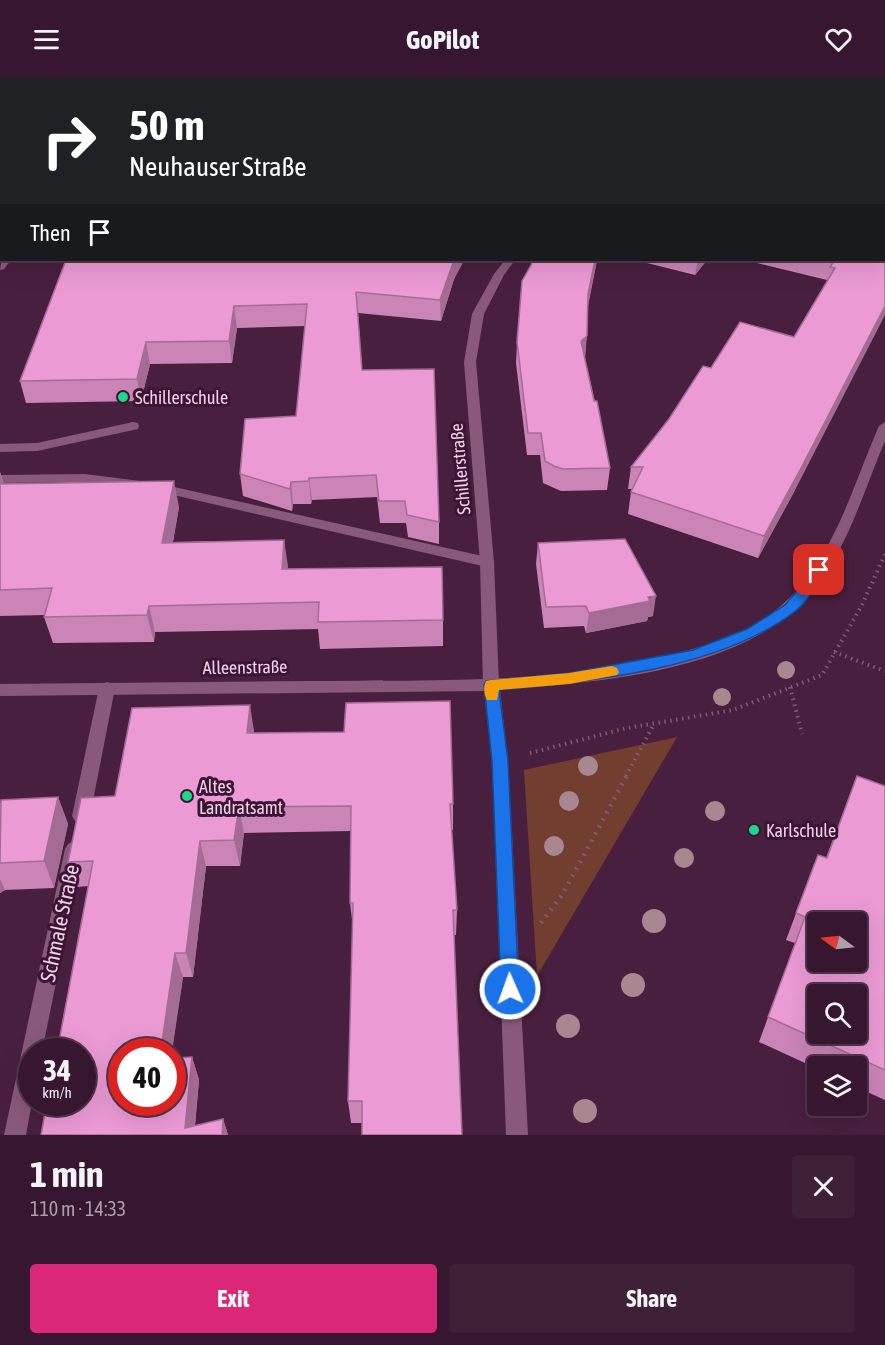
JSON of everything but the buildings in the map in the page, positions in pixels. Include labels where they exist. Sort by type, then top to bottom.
[{"type":"street","name":"Schillerstraße","points":[[509,261],[499,274],[478,314],[470,362],[488,562],[491,685],[500,761],[517,1135]]},
{"type":"street","points":[[0,448],[37,447],[133,426]]},
{"type":"street","name":"Alleenstraße","points":[[0,690],[491,685],[569,679],[695,654],[752,632],[790,609],[809,586],[829,554],[885,426]]},
{"type":"street","points":[[0,479],[85,478],[156,488],[488,562]]},
{"type":"street","name":"Schmale Straße","points":[[35,1038],[107,688]]},
{"type":"street","name":"Schmale Straße","points":[[15,1135],[19,1116]]},
{"type":"path","points":[[500,761],[627,728],[733,710],[822,675],[862,605],[885,554]]},
{"type":"path","points":[[834,652],[885,671]]},
{"type":"path","points":[[790,687],[802,734]]},
{"type":"path","points":[[509,967],[564,892],[655,723]]},
{"type":"shaded area","points":[[677,737],[537,976],[524,770]]},
{"type":"slow traffic","points":[[492,696],[491,685],[569,679],[612,672]]},
{"type":"place","name":"Schillerschule","points":[[123,397]]},
{"type":"place","name":"Altes Landratsamt","points":[[187,796]]},
{"type":"place","name":"Karlschule","points":[[754,830]]},
{"type":"route","points":[[510,989],[500,761],[491,685],[569,679],[630,669],[695,654],[752,632],[790,609],[819,570]]}]
